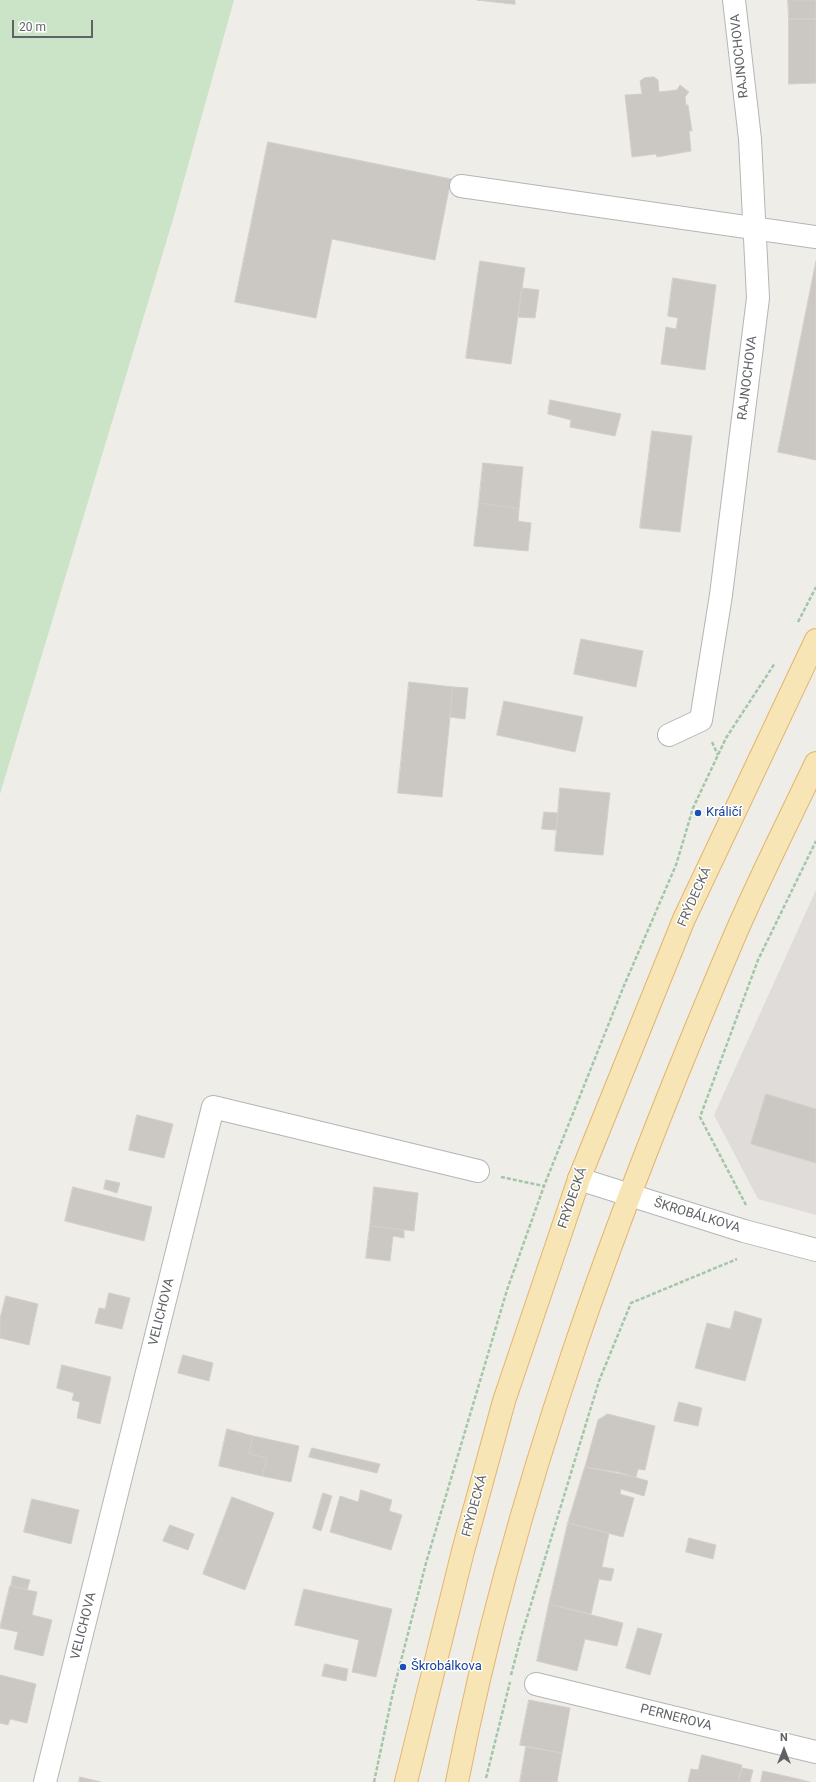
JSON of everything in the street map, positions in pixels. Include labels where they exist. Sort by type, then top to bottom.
[{"type":"main road","name":"FRÝDECKÁ","points":[[406,1782],[463,1551],[504,1401],[579,1179],[684,919],[816,640]]},
{"type":"main road","points":[[457,1782],[472,1703],[519,1527],[584,1316],[629,1195],[736,933],[816,762]]},
{"type":"street","name":"RAJNOCHOVA","points":[[669,735],[701,720],[721,595],[758,298],[750,139],[734,0]]},
{"type":"street","points":[[461,186],[816,237]]},
{"type":"street","name":"VELICHOVA","points":[[45,1782],[213,1107],[478,1172]]},
{"type":"street","name":"ŠKROBÁLKOVA","points":[[579,1179],[744,1230],[816,1250]]},
{"type":"street","name":"PERNEROVA","points":[[536,1684],[816,1752]]},
{"type":"path","points":[[749,1210],[700,1116],[758,960],[816,840]]},
{"type":"path","points":[[374,1782],[393,1692],[426,1563],[507,1290],[544,1186],[478,1172]]},
{"type":"path","points":[[485,1782],[521,1637],[599,1381],[631,1303],[737,1259]]},
{"type":"shaded area","points":[[816,890],[816,1215],[758,1199],[714,1115]]},
{"type":"green space","points":[[0,0],[234,0],[174,216],[0,794]]},
{"type":"building","points":[[477,0],[515,0],[515,4]]},
{"type":"building","points":[[788,0],[816,0],[816,19],[789,19]]},
{"type":"building","points":[[789,19],[816,19],[816,83],[789,84]]},
{"type":"building","points":[[654,77],[658,80],[659,92],[677,90],[680,85],[689,92],[685,97],[686,105],[688,105],[692,131],[689,131],[691,151],[657,157],[656,154],[632,157],[625,95],[642,94],[640,81],[644,78]]},
{"type":"building","points":[[268,142],[451,179],[435,260],[332,239],[316,318],[235,302]]},
{"type":"building","points":[[480,261],[525,268],[511,364],[466,358]]},
{"type":"building","points":[[816,261],[816,460],[778,452]]},
{"type":"building","points":[[673,278],[716,285],[705,370],[661,364],[666,327],[676,329],[678,318],[668,316]]},
{"type":"building","points":[[522,288],[539,290],[535,318],[518,317]]},
{"type":"building","points":[[550,400],[621,414],[615,436],[570,427],[571,420],[548,414]]},
{"type":"building","points":[[652,431],[692,436],[680,532],[640,528]]},
{"type":"building","points":[[483,463],[523,467],[519,509],[479,503]]},
{"type":"building","points":[[479,503],[519,509],[518,521],[531,523],[528,551],[474,546]]},
{"type":"building","points":[[581,639],[643,651],[636,687],[574,674]]},
{"type":"building","points":[[409,682],[453,687],[442,797],[398,793]]},
{"type":"building","points":[[453,687],[468,688],[465,719],[450,717]]},
{"type":"building","points":[[504,701],[583,717],[575,752],[497,735]]},
{"type":"building","points":[[560,788],[610,793],[603,855],[555,851]]},
{"type":"building","points":[[544,812],[558,813],[556,830],[542,829]]},
{"type":"building","points":[[766,1094],[816,1109],[816,1163],[751,1144]]},
{"type":"building","points":[[137,1115],[173,1124],[164,1158],[129,1150]]},
{"type":"building","points":[[106,1180],[120,1183],[117,1193],[104,1189]]},
{"type":"building","points":[[73,1187],[152,1207],[144,1241],[65,1221]]},
{"type":"building","points":[[374,1187],[418,1193],[414,1231],[370,1226]]},
{"type":"building","points":[[370,1226],[404,1230],[404,1238],[393,1236],[390,1261],[366,1258]]},
{"type":"building","points":[[109,1293],[130,1298],[122,1329],[95,1323],[99,1308],[105,1309]]},
{"type":"building","points":[[6,1296],[38,1304],[29,1345],[0,1338],[0,1319]]},
{"type":"building","points":[[735,1311],[762,1319],[745,1381],[695,1368],[707,1323],[730,1329]]},
{"type":"building","points":[[183,1355],[213,1363],[209,1381],[178,1373]]},
{"type":"building","points":[[62,1365],[111,1377],[100,1424],[77,1418],[80,1402],[72,1400],[74,1393],[57,1388]]},
{"type":"building","points":[[679,1402],[702,1408],[698,1426],[674,1421]]},
{"type":"building","points":[[608,1414],[655,1426],[645,1470],[638,1469],[636,1477],[585,1467],[598,1420]]},
{"type":"building","points":[[227,1429],[253,1436],[249,1454],[267,1458],[262,1476],[219,1466]]},
{"type":"building","points":[[253,1436],[299,1446],[291,1482],[262,1476],[267,1458],[249,1454]]},
{"type":"building","points":[[312,1448],[380,1464],[377,1473],[309,1457]]},
{"type":"building","points":[[585,1467],[618,1472],[648,1481],[644,1496],[621,1489],[620,1494],[634,1498],[623,1537],[568,1523]]},
{"type":"building","points":[[361,1490],[392,1500],[389,1511],[402,1515],[391,1550],[330,1532],[340,1496],[358,1502]]},
{"type":"building","points":[[323,1493],[332,1496],[321,1531],[313,1528]]},
{"type":"building","points":[[232,1497],[274,1513],[245,1590],[203,1574]]},
{"type":"building","points":[[32,1499],[79,1510],[71,1544],[24,1532]]},
{"type":"building","points":[[568,1523],[609,1533],[602,1567],[614,1569],[611,1581],[599,1579],[591,1614],[549,1604]]},
{"type":"building","points":[[170,1525],[194,1534],[188,1550],[163,1541]]},
{"type":"building","points":[[689,1538],[716,1545],[713,1559],[686,1552]]},
{"type":"building","points":[[13,1576],[30,1580],[27,1590],[11,1586]]},
{"type":"building","points":[[10,1586],[37,1592],[32,1615],[52,1620],[43,1656],[14,1649],[18,1632],[0,1628]]},
{"type":"building","points":[[304,1589],[392,1609],[376,1677],[352,1672],[359,1640],[295,1625]]},
{"type":"building","points":[[549,1604],[623,1623],[617,1646],[585,1639],[577,1671],[537,1661]]},
{"type":"building","points":[[638,1628],[662,1634],[650,1675],[626,1668]]},
{"type":"building","points":[[325,1664],[348,1669],[346,1681],[322,1676]]},
{"type":"building","points":[[0,1675],[36,1684],[27,1723],[10,1719],[8,1725],[0,1723]]},
{"type":"building","points":[[529,1700],[570,1708],[562,1753],[520,1745]]},
{"type":"building","points":[[526,1747],[562,1753],[557,1782],[520,1782]]},
{"type":"building","points":[[702,1755],[742,1765],[738,1782],[688,1782],[691,1769],[698,1770]]},
{"type":"building","points":[[742,1768],[753,1770],[750,1782],[738,1782]]},
{"type":"building","points":[[763,1771],[794,1778],[810,1782],[761,1782]]},
{"type":"building","points":[[80,1777],[101,1782],[79,1782]]},
{"type":"place","name":"Králičí","points":[[698,813]]},
{"type":"place","name":"Škrobálkova","points":[[403,1667]]}]
